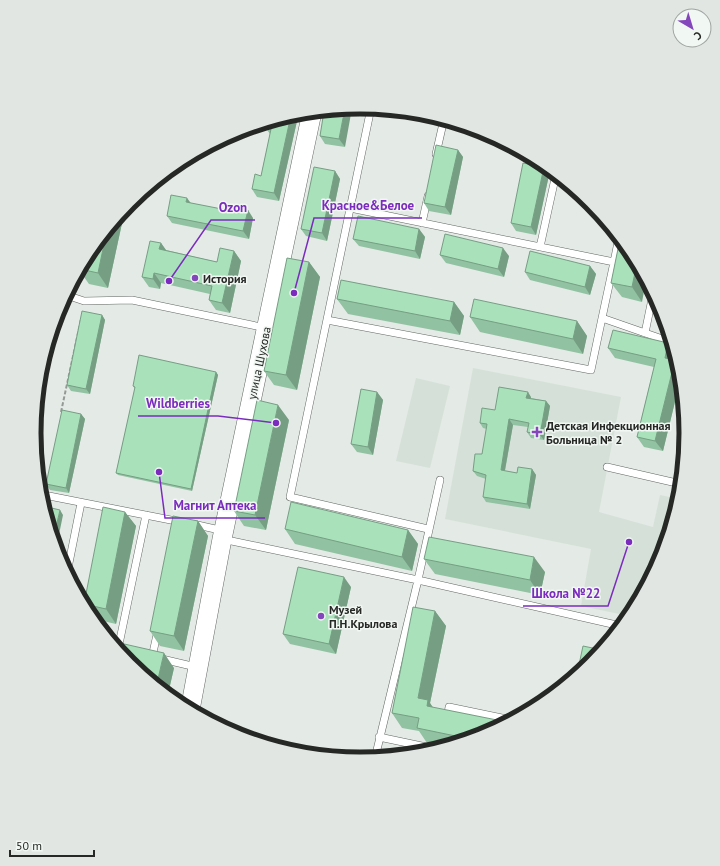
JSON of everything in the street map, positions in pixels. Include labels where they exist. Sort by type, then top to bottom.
[{"type":"street","name":"улица Шухова","points":[[191,703],[223,535],[311,118]]},
{"type":"lane","points":[[370,114],[290,497],[428,529]]},
{"type":"lane","points":[[434,164],[443,125]]},
{"type":"lane","points":[[540,247],[555,180]]},
{"type":"lane","points":[[422,223],[430,186]]},
{"type":"lane","points":[[350,208],[614,262]]},
{"type":"lane","points":[[327,320],[591,370],[617,245]]},
{"type":"lane","points":[[72,297],[84,301],[132,300],[266,328]]},
{"type":"lane","points":[[645,333],[651,303]]},
{"type":"lane","points":[[602,318],[665,340]]},
{"type":"lane","points":[[607,467],[675,483]]},
{"type":"lane","points":[[376,751],[418,580],[440,480]]},
{"type":"lane","points":[[47,496],[146,515],[179,526],[615,625]]},
{"type":"lane","points":[[69,563],[81,503]]},
{"type":"lane","points":[[121,644],[146,515]]},
{"type":"lane","points":[[160,620],[149,656],[199,667]]},
{"type":"lane","points":[[446,723],[450,707],[503,718]]},
{"type":"lane","points":[[379,737],[427,745]]},
{"type":"path","points":[[60,418],[84,301]]},
{"type":"shaded area","name":"Детская Инфекционная Больница № 2","points":[[473,368],[621,397],[599,512],[653,527],[660,495],[672,498],[655,555],[636,593],[622,615],[581,606],[591,549],[445,519]]},
{"type":"shaded area","points":[[416,378],[450,386],[430,468],[396,461]]},
{"type":"building","points":[[344,115],[339,139],[320,136],[323,117]]},
{"type":"building","points":[[289,122],[274,193],[252,189],[255,174],[261,176],[271,129],[268,128]]},
{"type":"building","points":[[436,145],[458,150],[445,207],[424,203]]},
{"type":"building","points":[[523,163],[532,165],[543,172],[531,227],[511,223]]},
{"type":"building","points":[[314,167],[335,171],[322,233],[301,229]]},
{"type":"building","points":[[171,195],[187,198],[186,202],[232,211],[233,207],[248,210],[243,231],[167,216]]},
{"type":"building","points":[[358,216],[419,229],[415,251],[353,239]]},
{"type":"building","points":[[445,234],[503,248],[498,269],[440,255]]},
{"type":"building","points":[[150,241],[161,243],[159,249],[217,262],[220,248],[234,251],[222,303],[209,300],[212,286],[154,273],[153,279],[142,277]]},
{"type":"building","points":[[104,243],[98,273],[86,270]]},
{"type":"building","points":[[618,247],[635,272],[632,287],[611,283]]},
{"type":"building","points":[[530,251],[590,266],[585,287],[525,272]]},
{"type":"building","points":[[287,258],[309,262],[286,375],[264,371]]},
{"type":"building","points":[[341,280],[454,302],[450,321],[337,299]]},
{"type":"building","points":[[474,299],[577,321],[573,339],[470,317]]},
{"type":"building","points":[[82,311],[102,315],[86,389],[67,385]]},
{"type":"building","points":[[613,330],[666,342],[667,347],[665,358],[670,359],[673,370],[655,441],[637,437],[656,359],[608,348]]},
{"type":"building","points":[[139,355],[216,372],[191,489],[116,473],[135,387],[133,386]]},
{"type":"building","points":[[499,387],[528,392],[526,398],[546,401],[540,435],[527,432],[529,423],[509,419],[501,470],[517,473],[518,467],[532,469],[527,504],[483,497],[486,475],[473,471],[475,454],[482,454],[487,424],[480,423],[482,408],[495,410]]},
{"type":"building","points":[[361,389],[377,392],[368,447],[351,444]]},
{"type":"building","points":[[257,400],[278,405],[255,515],[234,511]]},
{"type":"building","points":[[62,410],[81,414],[66,488],[46,484]]},
{"type":"building","points":[[291,502],[408,530],[402,557],[285,529]]},
{"type":"building","points":[[103,507],[125,512],[106,609],[93,606],[86,595]]},
{"type":"building","points":[[50,508],[60,510],[56,528]]},
{"type":"building","points":[[173,516],[198,521],[174,636],[150,631]]},
{"type":"building","points":[[429,537],[534,557],[530,580],[424,559]]},
{"type":"building","name":"Музей П.Н.Крылова","points":[[298,567],[344,577],[329,644],[283,634]]},
{"type":"building","points":[[413,607],[435,611],[418,698],[428,700],[427,706],[498,720],[458,737],[417,728],[419,718],[392,713]]},
{"type":"building","points":[[120,643],[164,653],[158,679],[134,659]]},
{"type":"building","points":[[583,646],[595,649],[586,659],[579,665]]},
{"type":"place","name":"История","points":[[195,278]]},
{"type":"place","name":"Ozon","points":[[169,281]]},
{"type":"place","name":"Красное&Белое","points":[[294,293]]},
{"type":"place","name":"Wildberries","points":[[276,423]]},
{"type":"place","name":"Детская Инфекционная Больница № 2","points":[[537,432]]},
{"type":"place","name":"Магнит Аптека","points":[[159,472]]},
{"type":"place","name":"Школа №22","points":[[629,542]]},
{"type":"place","name":"Музей П.Н.Крылова","points":[[321,616]]}]
